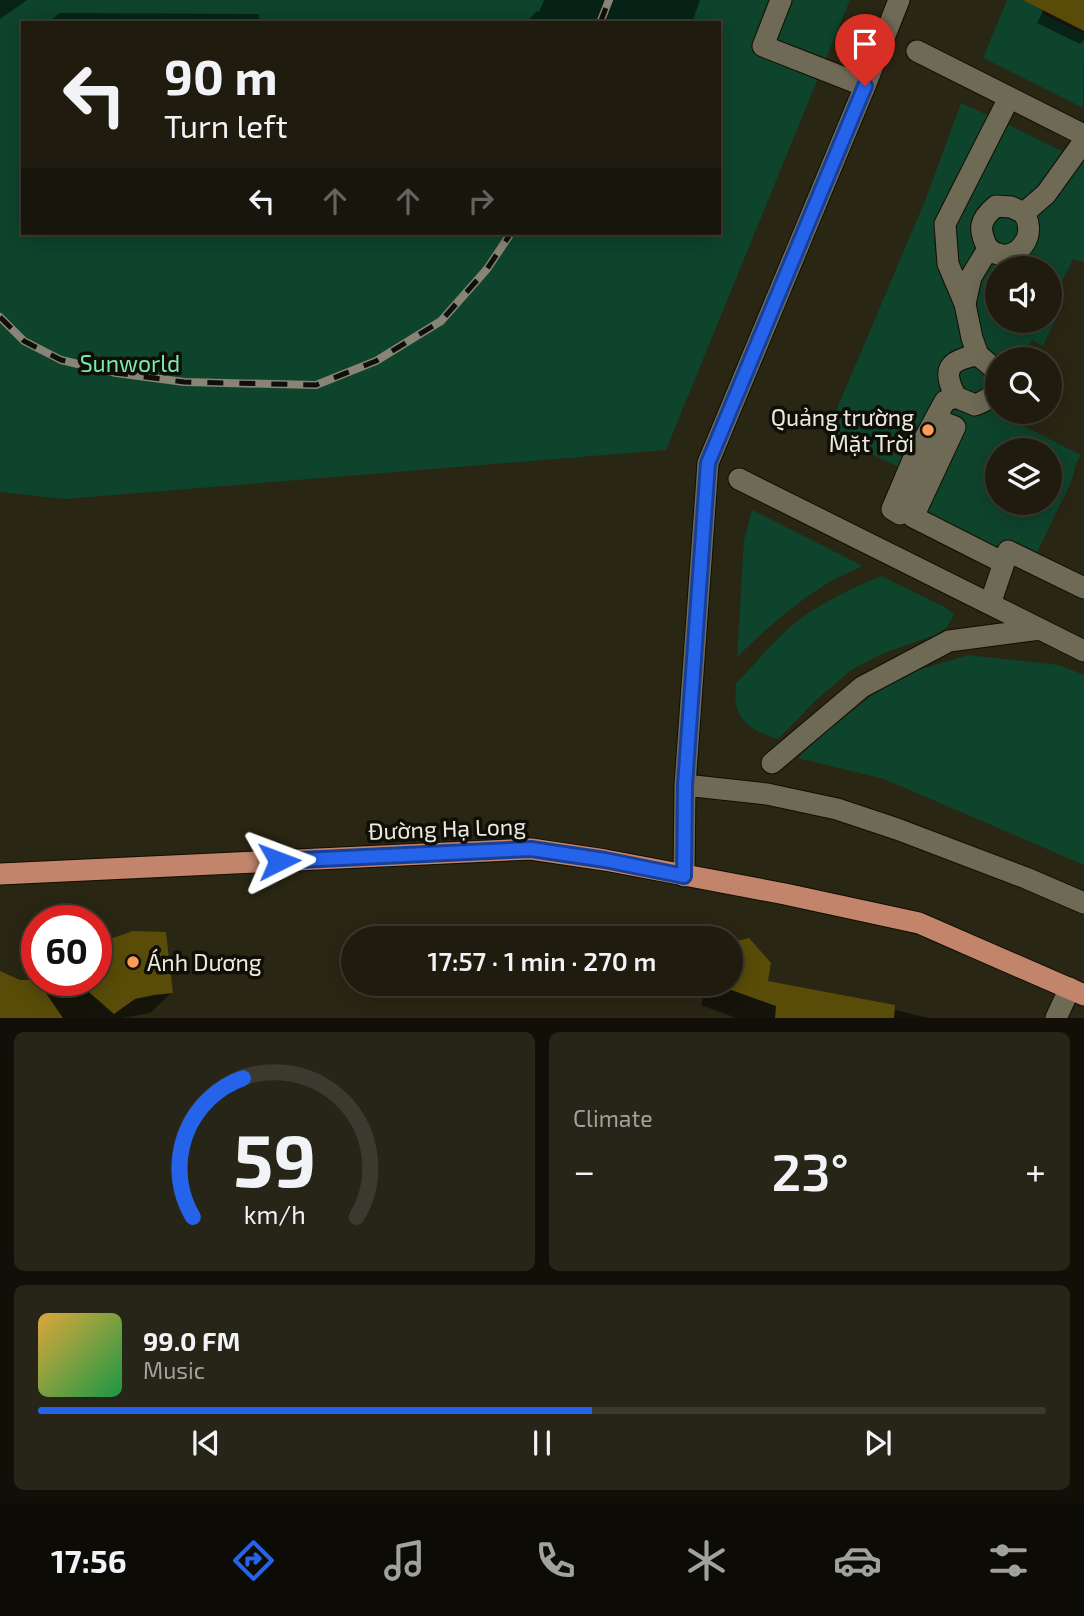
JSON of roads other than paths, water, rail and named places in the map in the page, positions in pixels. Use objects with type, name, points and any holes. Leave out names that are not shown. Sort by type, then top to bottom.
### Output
[{"type":"main road","name":"Đường Hạ Long","points":[[0,874],[531,849],[785,894],[919,923],[1077,991]]},
{"type":"street","points":[[781,0],[763,46],[865,86]]},
{"type":"street","points":[[684,876],[685,785],[708,463],[900,0]]},
{"type":"street","points":[[917,51],[1084,135]]},
{"type":"street","points":[[985,361],[978,355],[965,304],[948,264],[945,224],[1009,98]]},
{"type":"street","points":[[1024,214],[1046,194],[1084,141]]},
{"type":"street","points":[[996,206],[1011,207],[1024,214],[1028,234],[1024,246],[1012,254],[1000,255],[988,249],[981,234],[988,213],[996,206]]},
{"type":"street","points":[[965,304],[971,276],[988,249]]},
{"type":"street","points":[[956,397],[948,377],[948,369],[963,358],[978,355]]},
{"type":"street","points":[[985,401],[975,404],[956,397],[945,401],[912,462],[892,509],[900,514],[945,423],[955,427],[913,517],[1004,563]]},
{"type":"street","points":[[739,479],[1084,651]]},
{"type":"street","points":[[990,604],[1009,551],[1084,587]]},
{"type":"street","points":[[772,763],[862,687],[949,641],[1040,629]]},
{"type":"street","points":[[685,785],[767,794],[837,809],[897,828],[1084,903]]},
{"type":"street","points":[[1056,1017],[1077,991]]},
{"type":"railway","points":[[601,21],[609,0]]},
{"type":"railway","points":[[0,317],[24,341],[61,360],[116,373],[184,382],[316,385],[376,361],[441,321],[487,269],[510,235]]},
{"type":"place","name":"Quảng trường Mặt Trời","points":[[928,430]]},
{"type":"place","name":"Ánh Dương","points":[[133,962]]},
{"type":"park label","name":"Sunworld","points":[[130,363]]}]
